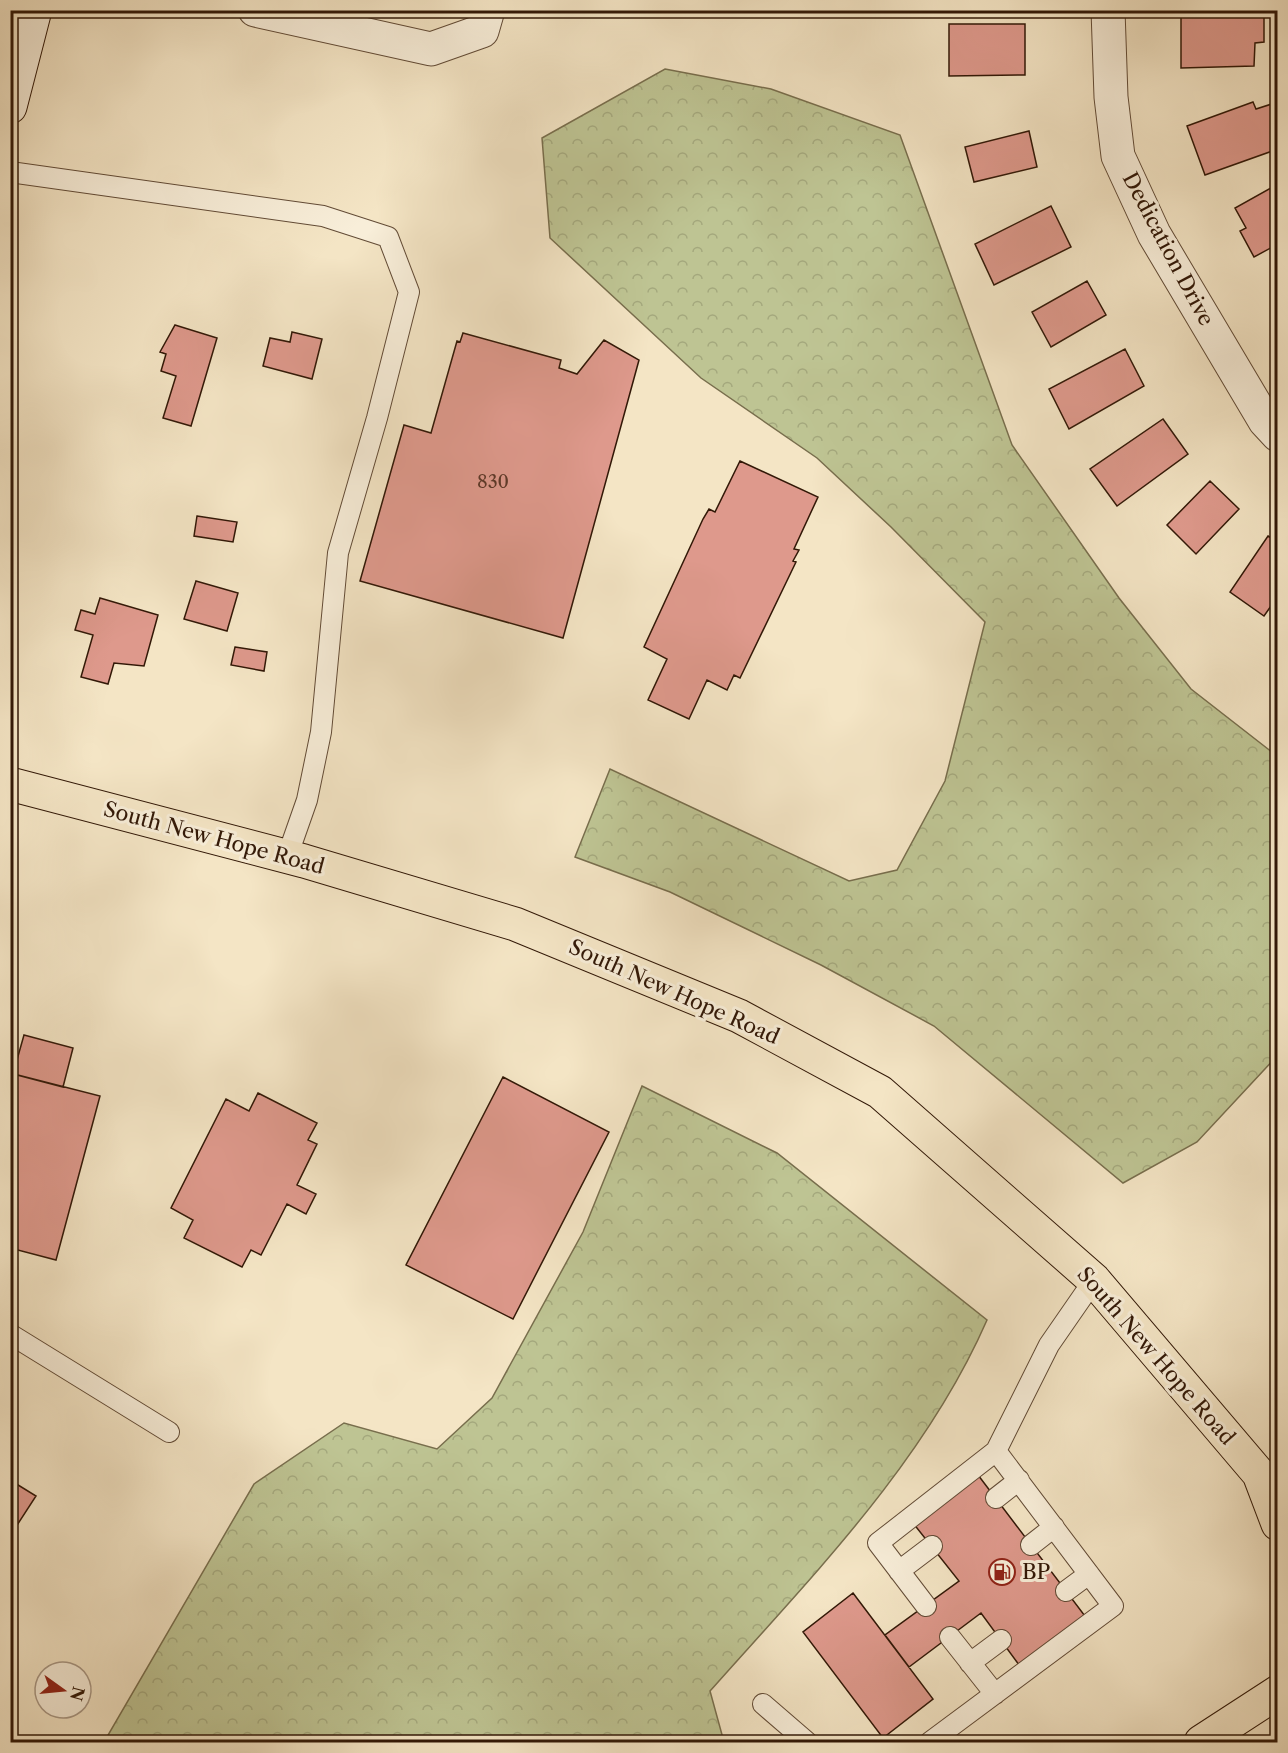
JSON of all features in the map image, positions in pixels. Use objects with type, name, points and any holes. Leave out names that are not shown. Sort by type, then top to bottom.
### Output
[{"type":"main road","name":"South New Hope Road","points":[[10,784],[287,857],[515,924],[740,1016],[880,1092],[1094,1280],[1268,1481],[1278,1524]]},
{"type":"main road","points":[[1201,1743],[1278,1692]]},
{"type":"street","points":[[10,107],[35,10]]},
{"type":"street","points":[[255,10],[431,49],[482,31],[488,10]]},
{"type":"street","name":"Dedication Drive","points":[[1108,10],[1111,97],[1118,156],[1154,234],[1265,422],[1278,435]]},
{"type":"lane","points":[[10,172],[323,216],[388,237],[410,292],[338,553],[321,732],[307,800],[287,857]]},
{"type":"lane","points":[[926,1606],[878,1543],[996,1451],[1049,1344],[1094,1280]]},
{"type":"lane","points":[[10,1334],[169,1432]]},
{"type":"lane","points":[[930,1743],[1113,1606],[996,1451]]},
{"type":"lane","points":[[996,1498],[1020,1480]]},
{"type":"lane","points":[[1031,1545],[1054,1527]]},
{"type":"lane","points":[[899,1571],[932,1546]]},
{"type":"lane","points":[[1066,1591],[1089,1574]]},
{"type":"lane","points":[[950,1637],[995,1694]]},
{"type":"lane","points":[[970,1663],[1001,1640]]},
{"type":"lane","points":[[763,1704],[807,1743]]},
{"type":"green space","points":[[665,69],[771,89],[900,135],[1012,445],[1119,598],[1191,689],[1277,756],[1277,1056],[1197,1142],[1123,1183],[934,1026],[821,965],[670,892],[575,857],[610,769],[849,881],[897,870],[945,781],[985,622],[891,527],[817,458],[701,378],[550,238],[542,138]]},
{"type":"green space","points":[[642,1086],[777,1153],[987,1320],[932,1422],[864,1516],[710,1691],[724,1742],[104,1742],[254,1484],[344,1423],[437,1449],[492,1398],[583,1232]]},
{"type":"building","points":[[1264,14],[1264,42],[1255,43],[1254,66],[1181,68],[1181,15]]},
{"type":"building","points":[[949,24],[1025,24],[1025,75],[949,76]]},
{"type":"building","points":[[1253,102],[1256,109],[1278,102],[1278,149],[1205,175],[1187,126]]},
{"type":"building","points":[[1029,131],[1037,167],[974,182],[965,147]]},
{"type":"building","points":[[1278,184],[1278,244],[1254,257],[1240,231],[1246,228],[1235,208]]},
{"type":"building","points":[[1051,206],[1071,247],[994,285],[975,244]]},
{"type":"building","points":[[1087,281],[1106,315],[1051,347],[1032,312]]},
{"type":"building","points":[[175,325],[217,338],[191,426],[163,418],[176,376],[161,371],[166,354],[160,352]]},
{"type":"building","points":[[292,332],[322,339],[312,379],[263,366],[270,338],[290,342]]},
{"type":"building","points":[[463,333],[561,360],[559,368],[577,374],[604,340],[639,360],[563,638],[360,581],[404,425],[431,433],[457,341],[460,342]]},
{"type":"building","points":[[1125,349],[1144,386],[1069,429],[1049,389]]},
{"type":"building","points":[[1163,419],[1188,454],[1117,506],[1090,469]]},
{"type":"building","points":[[740,461],[818,497],[794,549],[799,550],[793,561],[796,562],[740,678],[734,675],[727,690],[707,680],[689,719],[648,700],[667,659],[644,647],[703,519],[709,509],[715,512]]},
{"type":"building","points":[[1210,481],[1239,509],[1196,554],[1167,525]]},
{"type":"building","points":[[197,516],[237,522],[233,542],[194,536]]},
{"type":"building","points":[[1268,536],[1278,542],[1278,596],[1264,616],[1230,592]]},
{"type":"building","points":[[196,581],[238,593],[227,631],[184,619]]},
{"type":"building","points":[[100,598],[158,615],[144,666],[114,663],[108,684],[81,677],[93,635],[75,630],[81,610],[95,614]]},
{"type":"building","points":[[235,647],[267,652],[264,671],[231,665]]},
{"type":"building","points":[[24,1035],[73,1048],[63,1087],[13,1074]]},
{"type":"building","points":[[10,1073],[100,1096],[56,1260],[10,1248]]},
{"type":"building","points":[[503,1077],[609,1132],[513,1319],[406,1265]]},
{"type":"building","points":[[258,1093],[317,1123],[308,1140],[317,1144],[297,1185],[316,1194],[306,1214],[287,1204],[261,1255],[251,1250],[242,1267],[184,1238],[193,1220],[171,1208],[226,1099],[249,1111]]},
{"type":"building","points":[[975,1471],[1088,1620],[1022,1669],[981,1613],[909,1667],[885,1635],[959,1581],[913,1523]]},
{"type":"building","points":[[10,1480],[36,1496],[10,1536]]},
{"type":"building","points":[[853,1593],[933,1699],[883,1738],[803,1632]]},
{"type":"place","name":"BP","points":[[1002,1572]]}]
